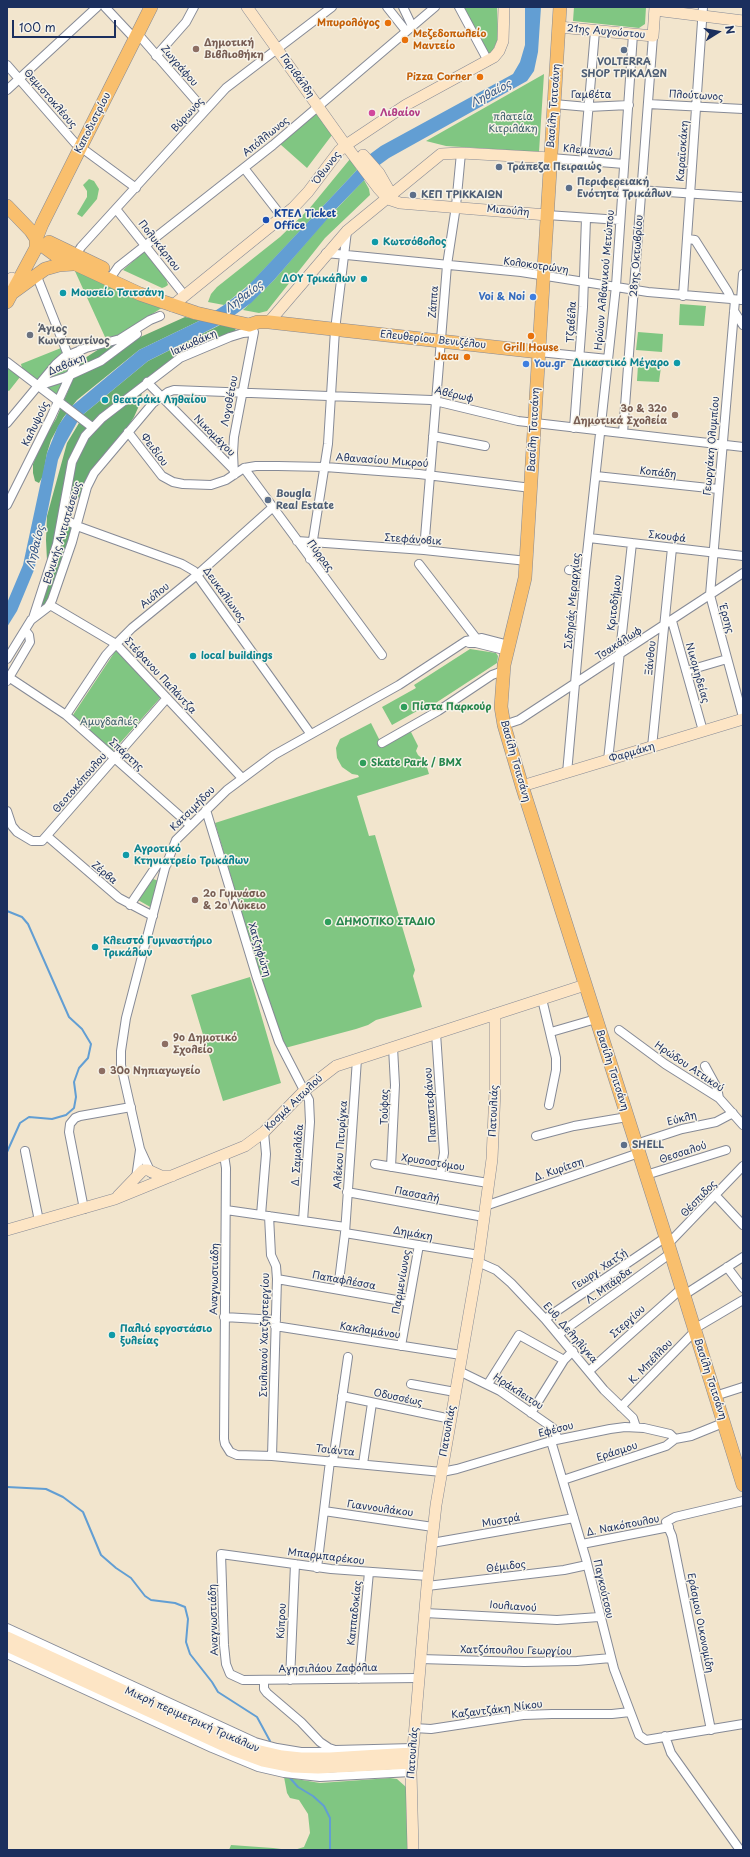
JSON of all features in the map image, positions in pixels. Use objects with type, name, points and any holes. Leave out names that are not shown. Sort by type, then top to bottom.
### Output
[{"type":"main road","name":"Καποδιστρίου","points":[[9,288],[36,248],[36,239],[42,224],[151,7]]},
{"type":"main road","name":"Βασίλη Τσιτσάνη","points":[[560,7],[527,561],[524,585],[503,671],[501,706],[504,725],[522,786],[742,1480]]},
{"type":"main road","points":[[7,206],[31,231],[36,239]]},
{"type":"main road","name":"Ελευθερίου Βενιζέλου","points":[[36,239],[46,240],[75,259],[111,277],[203,311],[256,324],[284,324],[539,352]]},
{"type":"main road","points":[[9,288],[52,266],[64,264],[75,259]]},
{"type":"street","points":[[7,90],[97,7]]},
{"type":"street","name":"Ζωγράφου","points":[[105,7],[137,36],[205,111]]},
{"type":"street","points":[[156,56],[186,22],[194,7]]},
{"type":"street","name":"Γαριβάλδη","points":[[247,7],[318,107],[354,150]]},
{"type":"street","name":"Βύρωνος","points":[[75,259],[81,247],[226,88],[332,7]]},
{"type":"street","points":[[387,7],[409,29]]},
{"type":"street","points":[[403,7],[409,29]]},
{"type":"street","name":"Απόλλωνος","points":[[111,277],[145,244],[244,168],[435,7]]},
{"type":"street","points":[[459,7],[488,61]]},
{"type":"street","name":"Όθωνος","points":[[354,150],[406,105],[488,61],[498,53],[504,36],[504,7]]},
{"type":"street","points":[[181,303],[308,201],[354,150],[396,117],[491,66],[499,59],[507,44],[508,7]]},
{"type":"street","points":[[655,8],[701,9],[743,13]]},
{"type":"street","name":"28ης Οκτωβρίου","points":[[623,434],[655,8]]},
{"type":"street","points":[[701,9],[743,21]]},
{"type":"street","name":"Καραϊσκάκη","points":[[683,296],[691,194],[701,9]]},
{"type":"street","name":"21ης Αυγούστου","points":[[559,27],[653,36]]},
{"type":"street","points":[[584,161],[595,31]]},
{"type":"street","name":"Ηρώων Αλβανικού Μετώπου","points":[[601,431],[616,286],[633,34]]},
{"type":"street","name":"Θεμιστοκλέους","points":[[7,65],[81,148],[136,188]]},
{"type":"street","name":"Γαμβέτα","points":[[554,104],[588,107],[628,105]]},
{"type":"street","name":"Πλούτωνος","points":[[648,104],[743,109]]},
{"type":"street","points":[[354,150],[379,173],[389,195]]},
{"type":"street","name":"Μιαούλη","points":[[354,150],[378,188],[400,202],[620,220]]},
{"type":"street","points":[[256,324],[289,300],[347,230],[441,154],[461,153],[551,158]]},
{"type":"street","name":"Ζάππα","points":[[424,550],[447,265],[456,206],[461,153]]},
{"type":"street","name":"Κλεμανσώ","points":[[551,158],[624,164]]},
{"type":"street","points":[[244,168],[284,220]]},
{"type":"street","points":[[622,189],[743,197]]},
{"type":"street","name":"Πολυκάρπου","points":[[116,209],[145,244],[181,303]]},
{"type":"street","name":"Τζαβέλα","points":[[574,428],[580,356],[586,218]]},
{"type":"street","points":[[310,559],[325,467],[335,330],[347,230]]},
{"type":"street","points":[[688,239],[695,240],[728,292],[737,300]]},
{"type":"street","name":"Κολοκοτρώνη","points":[[326,254],[521,272],[543,277],[616,286],[634,290],[683,296],[737,300]]},
{"type":"street","points":[[36,274],[68,355]]},
{"type":"street","name":"Γεωργάκη Ολυμπίου","points":[[710,595],[712,553],[734,310],[743,274]]},
{"type":"street","points":[[284,324],[289,300]]},
{"type":"street","name":"Δαβάκη","points":[[38,386],[70,376],[101,361],[160,316],[181,303]]},
{"type":"street","points":[[734,310],[743,325]]},
{"type":"street","name":"Δαβάκη","points":[[7,423],[56,364],[68,355],[80,350],[120,339],[150,320],[160,316]]},
{"type":"street","name":"Ιακωβάκη","points":[[33,618],[55,554],[63,518],[72,462],[80,442],[92,427],[172,363],[187,355],[237,335],[256,324]]},
{"type":"street","name":"Λογοθέτου","points":[[234,472],[233,445],[256,324]]},
{"type":"street","name":"Καλυψούς","points":[[9,499],[62,393],[79,356],[80,350]]},
{"type":"street","name":"Ελευθερίου Βενιζέλου","points":[[539,352],[608,359]]},
{"type":"street","points":[[7,362],[92,427]]},
{"type":"street","points":[[56,364],[58,380],[62,393]]},
{"type":"street","name":"Νικομάχου","points":[[147,382],[234,472]]},
{"type":"street","name":"Αβέρωφ","points":[[160,396],[174,390],[436,400],[518,421],[743,447]]},
{"type":"street","name":"Εθνικής Αντιστάσεως","points":[[50,605],[63,571],[90,479],[100,464],[160,396]]},
{"type":"street","name":"Σιδηράς Μεραρχίας","points":[[567,772],[585,572],[601,431]]},
{"type":"street","name":"Φειδίου","points":[[128,432],[159,473],[173,482],[189,485],[207,485],[223,481],[234,472]]},
{"type":"street","points":[[434,436],[485,446]]},
{"type":"street","name":"Αθανασίου Μικρού","points":[[234,472],[244,468],[256,466],[325,467],[430,475],[531,488]]},
{"type":"street","name":"Πύρρας","points":[[244,468],[382,655]]},
{"type":"street","name":"Κοπάδη","points":[[596,476],[718,489]]},
{"type":"street","name":"Αιόλου","points":[[66,715],[106,655],[116,644],[132,628],[198,575],[273,507]]},
{"type":"street","name":"Δευκαλίωνος","points":[[63,518],[77,526],[189,567],[198,575],[310,733]]},
{"type":"street","name":"Σκουφά","points":[[589,538],[743,556]]},
{"type":"street","name":"Στεφάνοβικ","points":[[297,541],[424,550],[527,561]]},
{"type":"street","name":"Κριτοδήμου","points":[[608,760],[618,656],[632,543]]},
{"type":"street","name":"Ξάνθου","points":[[652,747],[672,548]]},
{"type":"street","points":[[419,564],[464,623],[471,640],[508,648]]},
{"type":"street","points":[[569,570],[585,572]]},
{"type":"street","name":"Τσακάλωφ","points":[[504,725],[519,720],[575,685],[743,573]]},
{"type":"street","name":"Έρσης","points":[[710,595],[743,718]]},
{"type":"street","points":[[7,659],[33,618],[50,605]]},
{"type":"street","name":"Στέφανου Παλάντζα","points":[[50,605],[116,644],[242,778]]},
{"type":"street","name":"Νικομηδείας","points":[[672,621],[704,731]]},
{"type":"street","points":[[8,678],[30,642],[29,635],[25,630]]},
{"type":"street","name":"Κατσιμήδου","points":[[140,1149],[121,1065],[122,1043],[166,864],[176,840],[190,825],[242,778],[274,755],[310,733],[399,684],[471,640]]},
{"type":"street","points":[[686,671],[727,659]]},
{"type":"street","points":[[382,743],[438,711],[492,675],[503,671]]},
{"type":"street","name":"Σπάρτης","points":[[8,678],[66,715],[190,825]]},
{"type":"street","name":"Θεοτοκόπουλου","points":[[47,836],[166,698]]},
{"type":"street","name":"Φαρμάκη","points":[[522,786],[743,718]]},
{"type":"street","name":"Χατζηφώτη","points":[[206,810],[257,978],[279,1042],[305,1090]]},
{"type":"street","points":[[7,811],[12,826],[21,836],[38,842],[42,841],[47,836]]},
{"type":"street","name":"Ζέρβα","points":[[47,836],[106,888],[130,905],[153,916]]},
{"type":"street","points":[[130,905],[159,864],[166,864]]},
{"type":"street","points":[[152,873],[163,879]]},
{"type":"street","name":"Κοσμά Αιτωλού","points":[[7,1230],[115,1200],[248,1144],[264,1132],[305,1090],[332,1068],[585,985]]},
{"type":"street","points":[[542,999],[556,1058],[556,1070],[549,1105]]},
{"type":"street","name":"Πατουλιάς","points":[[413,1850],[412,1759],[418,1678],[434,1527],[450,1419],[478,1259],[488,1182],[494,1117],[495,1014]]},
{"type":"street","points":[[551,1032],[596,1019]]},
{"type":"street","name":"Ηρώδου Αττικού","points":[[619,1030],[665,1064],[719,1098],[738,1115],[743,1125]]},
{"type":"street","name":"Παπαστεφάνου","points":[[436,1033],[444,1153],[440,1175]]},
{"type":"street","name":"Τούφας","points":[[391,1166],[395,1085],[393,1047]]},
{"type":"street","name":"Αλέκου Πιτυρίγκα","points":[[338,1290],[345,1230],[357,1059]]},
{"type":"street","points":[[705,1066],[717,1088],[719,1098]]},
{"type":"street","name":"Δ. Σαμολάδα","points":[[303,1221],[310,1122],[310,1108],[305,1090]]},
{"type":"street","points":[[84,1209],[69,1132],[70,1124],[75,1118],[82,1115],[131,1107]]},
{"type":"street","name":"Εύκλη","points":[[637,1149],[682,1129],[716,1122],[738,1115]]},
{"type":"street","points":[[536,1136],[574,1126],[627,1117]]},
{"type":"street","name":"Στυλιανού Χατζηστεργίου","points":[[264,1132],[266,1154],[265,1216],[271,1255],[276,1266],[277,1279],[272,1456]]},
{"type":"street","points":[[140,1149],[154,1179],[147,1187],[138,1184],[137,1176],[140,1149]]},
{"type":"street","name":"Δ. Κυρίτση","points":[[484,1212],[637,1149]]},
{"type":"street","name":"Θεσσαλού","points":[[646,1175],[726,1150]]},
{"type":"street","points":[[25,1151],[39,1221]]},
{"type":"street","name":"Αναγνωστιάδη","points":[[224,1155],[226,1168],[224,1439],[228,1450]]},
{"type":"street","name":"Χρυσοστόμου","points":[[375,1164],[488,1182]]},
{"type":"street","name":"Θέσπιδος","points":[[668,1245],[743,1166]]},
{"type":"street","points":[[115,1200],[143,1170],[161,1176],[175,1176]]},
{"type":"street","name":"Πασσαλή","points":[[347,1192],[484,1212]]},
{"type":"street","points":[[716,1196],[743,1225]]},
{"type":"street","name":"Δημάκη","points":[[226,1210],[303,1221],[478,1259]]},
{"type":"street","name":"Παρμενίωνος","points":[[401,1346],[419,1245]]},
{"type":"street","name":"Γεωργ. Χατζή","points":[[545,1319],[668,1245]]},
{"type":"street","name":"Λ. Μπάρδα","points":[[558,1334],[668,1245]]},
{"type":"street","name":"Στεργίου","points":[[589,1371],[682,1292],[743,1257]]},
{"type":"street","name":"Ευθ. Δεληλίγκα","points":[[478,1259],[503,1275],[545,1319],[621,1407],[635,1419],[636,1427]]},
{"type":"street","points":[[727,1267],[743,1288]]},
{"type":"street","name":"Παπαφλέσσα","points":[[277,1279],[408,1302]]},
{"type":"street","name":"Κ. Μπέλλου","points":[[621,1407],[694,1330],[743,1300]]},
{"type":"street","name":"Κακλαμάνου","points":[[224,1318],[276,1323],[461,1356]]},
{"type":"street","points":[[488,1384],[519,1335],[564,1360]]},
{"type":"street","points":[[531,1413],[564,1360],[573,1351]]},
{"type":"street","points":[[317,1568],[331,1461],[348,1357]]},
{"type":"street","name":"Ηράκλειτου","points":[[459,1371],[488,1384],[553,1428],[555,1440]]},
{"type":"street","points":[[411,1384],[455,1392]]},
{"type":"street","points":[[715,1396],[743,1387]]},
{"type":"street","name":"Οδυσσέως","points":[[342,1396],[450,1419]]},
{"type":"street","points":[[364,1464],[372,1403]]},
{"type":"street","name":"Εράσμου","points":[[563,1480],[666,1446],[675,1439],[691,1436],[723,1423]]},
{"type":"street","name":"Εφέσου","points":[[442,1472],[458,1469],[555,1440],[610,1429],[636,1427],[666,1432],[672,1435],[675,1439]]},
{"type":"street","name":"Παγκούτσου","points":[[555,1440],[563,1480],[582,1544],[611,1658],[630,1712],[639,1736],[643,1739],[665,1736]]},
{"type":"street","name":"Τσιάντα","points":[[228,1450],[237,1455],[272,1456],[442,1472]]},
{"type":"street","name":"Δ. Νακόπουλου","points":[[582,1544],[668,1525],[675,1517],[743,1501]]},
{"type":"street","name":"Γιαννουλάκου","points":[[324,1511],[434,1527]]},
{"type":"street","name":"Μυστρά","points":[[432,1543],[574,1518]]},
{"type":"street","name":"Εράσμου Οικονομίδη","points":[[668,1525],[684,1594],[711,1730]]},
{"type":"street","name":"Αναγνωστιάδη","points":[[221,1554],[226,1664],[230,1674],[239,1679]]},
{"type":"street","name":"Μπαρμπαρέκου","points":[[221,1554],[317,1568],[369,1572],[428,1581]]},
{"type":"street","name":"Κύπρου","points":[[290,1680],[295,1564]]},
{"type":"street","name":"Θέμιδος","points":[[428,1581],[564,1570],[587,1565]]},
{"type":"street","name":"Καππαδοκίας","points":[[359,1679],[369,1572]]},
{"type":"street","name":"Ιουλιανού","points":[[425,1613],[557,1620],[600,1617]]},
{"type":"street","points":[[7,1628],[248,1739],[292,1750],[318,1752],[334,1750],[412,1759]]},
{"type":"street","name":"Μικρή περιμετρική Τρικάλων","points":[[7,1637],[225,1737],[260,1751],[282,1756],[301,1758],[412,1759]]},
{"type":"street","name":"Μικρή περιμετρική Τρικάλων","points":[[7,1646],[233,1750],[263,1760],[293,1767],[318,1768],[412,1759]]},
{"type":"street","points":[[7,1654],[212,1748],[258,1767],[284,1773],[320,1777],[412,1759]]},
{"type":"street","name":"Χατζόπουλου Γεωργίου","points":[[420,1659],[524,1662],[577,1661],[611,1658]]},
{"type":"street","name":"Αγησιλάου Ζαφόλια","points":[[239,1679],[290,1680],[418,1678]]},
{"type":"street","points":[[264,1680],[264,1690],[267,1693],[301,1722],[323,1745],[334,1750]]},
{"type":"street","name":"Καζαντζάκη Νίκου","points":[[414,1728],[446,1727],[523,1715],[612,1714],[630,1712]]},
{"type":"street","points":[[740,1850],[671,1753],[665,1736],[743,1724]]},
{"type":"green space","points":[[461,7],[497,7],[498,39],[493,50],[487,56]]},
{"type":"green space","points":[[574,7],[646,7],[645,24],[639,28],[573,21]]},
{"type":"green space","name":"πλατεία Κιτριλάκη","points":[[544,74],[539,152],[446,146],[426,141]]},
{"type":"green space","points":[[317,113],[332,135],[307,168],[280,144]]},
{"type":"green space","points":[[350,159],[357,170],[252,282],[224,305],[208,302],[211,294],[217,287],[280,237],[309,209]]},
{"type":"green space","points":[[89,179],[94,181],[99,189],[97,199],[82,217],[77,214],[87,197],[87,191],[83,185]]},
{"type":"green space","points":[[364,180],[369,189],[370,195],[325,238],[267,311],[259,313],[243,310],[274,280],[323,223]]},
{"type":"green space","points":[[145,251],[166,279],[168,285],[165,287],[162,288],[123,270]]},
{"type":"green space","points":[[74,269],[163,307],[119,336],[105,337]]},
{"type":"green space","points":[[680,304],[706,306],[704,326],[679,325]]},
{"type":"green space","points":[[185,317],[201,320],[139,350],[77,400],[63,418],[51,440],[43,476],[39,483],[35,481],[33,464],[43,440],[56,419],[79,365],[85,358],[107,344],[105,337],[136,339]]},
{"type":"green space","points":[[222,324],[235,327],[236,332],[145,381],[134,417],[82,497],[76,498],[70,525],[73,530],[46,605],[39,608],[48,581],[46,540],[47,516],[67,443],[79,423],[80,417],[148,361]]},
{"type":"green space","points":[[638,332],[663,334],[662,352],[636,350]]},
{"type":"green space","points":[[61,348],[66,363],[76,360],[57,399],[23,372],[21,364]]},
{"type":"green space","points":[[7,365],[20,377],[9,391],[7,390]]},
{"type":"green space","points":[[638,365],[661,367],[659,382],[637,381]]},
{"type":"green space","points":[[470,649],[496,653],[498,656],[497,663],[428,708],[426,706],[392,725],[382,707],[416,688],[414,685]]},
{"type":"green space","name":"Αμυγδαλιές","points":[[116,650],[161,697],[112,752],[73,715]]},
{"type":"green space","points":[[371,723],[381,743],[409,728],[418,746],[416,751],[425,761],[429,774],[357,796],[369,836],[375,835],[415,970],[413,976],[422,1007],[376,1020],[368,1025],[356,1029],[285,1048],[258,968],[215,823],[359,777],[358,775],[352,774],[342,767],[337,758],[336,748],[340,739]]},
{"type":"green space","points":[[153,879],[159,881],[152,908],[138,900]]},
{"type":"green space","points":[[250,977],[281,1083],[223,1101],[191,995]]},
{"type":"green space","points":[[284,1777],[320,1783],[390,1778],[397,1779],[406,1787],[409,1850],[294,1850],[304,1847],[310,1833],[308,1814],[299,1800],[290,1798],[287,1793]]},
{"type":"green space","points":[[231,1845],[273,1848],[289,1850],[229,1850]]},
{"type":"water","name":"Ληθαίος","points":[[525,7],[541,7],[538,52],[534,71],[527,81],[389,158],[378,166],[336,209],[274,280],[251,303],[225,322],[148,361],[80,417],[58,460],[42,539],[34,570],[17,611],[7,627],[7,603],[23,565],[47,453],[58,426],[72,406],[139,350],[201,320],[245,289],[357,170],[362,160],[381,146],[513,74],[520,62],[525,45]]},
{"type":"waterway","points":[[7,911],[22,917],[28,924],[69,1017],[82,1029],[91,1044],[88,1058],[79,1068],[74,1082],[76,1097],[74,1108],[66,1115],[52,1119],[29,1117],[20,1123],[7,1152]]},
{"type":"waterway","points":[[7,1487],[46,1489],[63,1497],[83,1512],[101,1555],[131,1578],[145,1596],[151,1600],[175,1603],[185,1607],[188,1619],[186,1642],[190,1654],[218,1692],[257,1717],[270,1741]]},
{"type":"waterway","points":[[290,1778],[298,1787],[313,1796],[324,1806],[330,1818],[330,1850]]},
{"type":"place","name":"Μπυρολόγος","points":[[388,23]]},
{"type":"place","name":"Μεζεδοπωλείο Μαντείο","points":[[405,40]]},
{"type":"place","name":"Δημοτική Βιβλιοθήκη","points":[[196,49]]},
{"type":"place","name":"VOLTERRA SHOP ΤΡΙΚΑΛΩΝ","points":[[624,50]]},
{"type":"place","name":"Pizza Corner","points":[[480,77]]},
{"type":"place","name":"Λιθαίον","points":[[372,113]]},
{"type":"place","name":"Τράπεζα Πειραιώς","points":[[499,167]]},
{"type":"place","name":"Περιφερειακή Ενότητα Τρικάλων","points":[[569,188]]},
{"type":"place","name":"ΚΕΠ ΤΡΙΚΚΑΙΩΝ","points":[[413,195]]},
{"type":"place","name":"KTEΛ Ticket Office","points":[[266,220]]},
{"type":"place","name":"Κωτσόβολος","points":[[375,242]]},
{"type":"place","name":"ΔΟΥ Τρικάλων","points":[[364,279]]},
{"type":"place","name":"Μουσείο Τσιτσάνη","points":[[63,293]]},
{"type":"place","name":"Voi & Noi","points":[[533,297]]},
{"type":"place","name":"Άγιος Κωνσταντίνος","points":[[30,335]]},
{"type":"place","name":"Grill House","points":[[531,336]]},
{"type":"place","name":"Jacu","points":[[467,357]]},
{"type":"place","name":"Δικαστικό Μέγαρο","points":[[677,363]]},
{"type":"place","name":"You.gr","points":[[526,364]]},
{"type":"place","name":"θεατράκι Ληθαίου","points":[[105,400]]},
{"type":"place","name":"3ο & 32ο Δημοτικά Σχολεία","points":[[675,415]]},
{"type":"place","name":"Bougla Real Estate","points":[[268,500]]},
{"type":"place","name":"local buildings","points":[[193,656]]},
{"type":"place","name":"Πίστα Παρκούρ","points":[[404,707]]},
{"type":"place","name":"Skate Park / BMX","points":[[363,763]]},
{"type":"place","name":"Αγροτικό Κτηνιατρείο Τρικάλων","points":[[126,855]]},
{"type":"place","name":"2ο Γυμνάσιο & 2ο Λύκειο","points":[[195,900]]},
{"type":"place","name":"ΔΗΜΟΤΙΚΟ ΣΤΑΔΙΟ","points":[[328,922]]},
{"type":"place","name":"Κλειστό Γυμναστήριο Τρικάλων","points":[[95,947]]},
{"type":"place","name":"9ο Δημοτικό Σχολείο","points":[[165,1044]]},
{"type":"place","name":"30ο Νηπιαγωγείο","points":[[102,1071]]},
{"type":"place","name":"SHELL","points":[[624,1145]]},
{"type":"place","name":"Παλιό εργοστάσιο ξυλείας","points":[[112,1335]]}]
